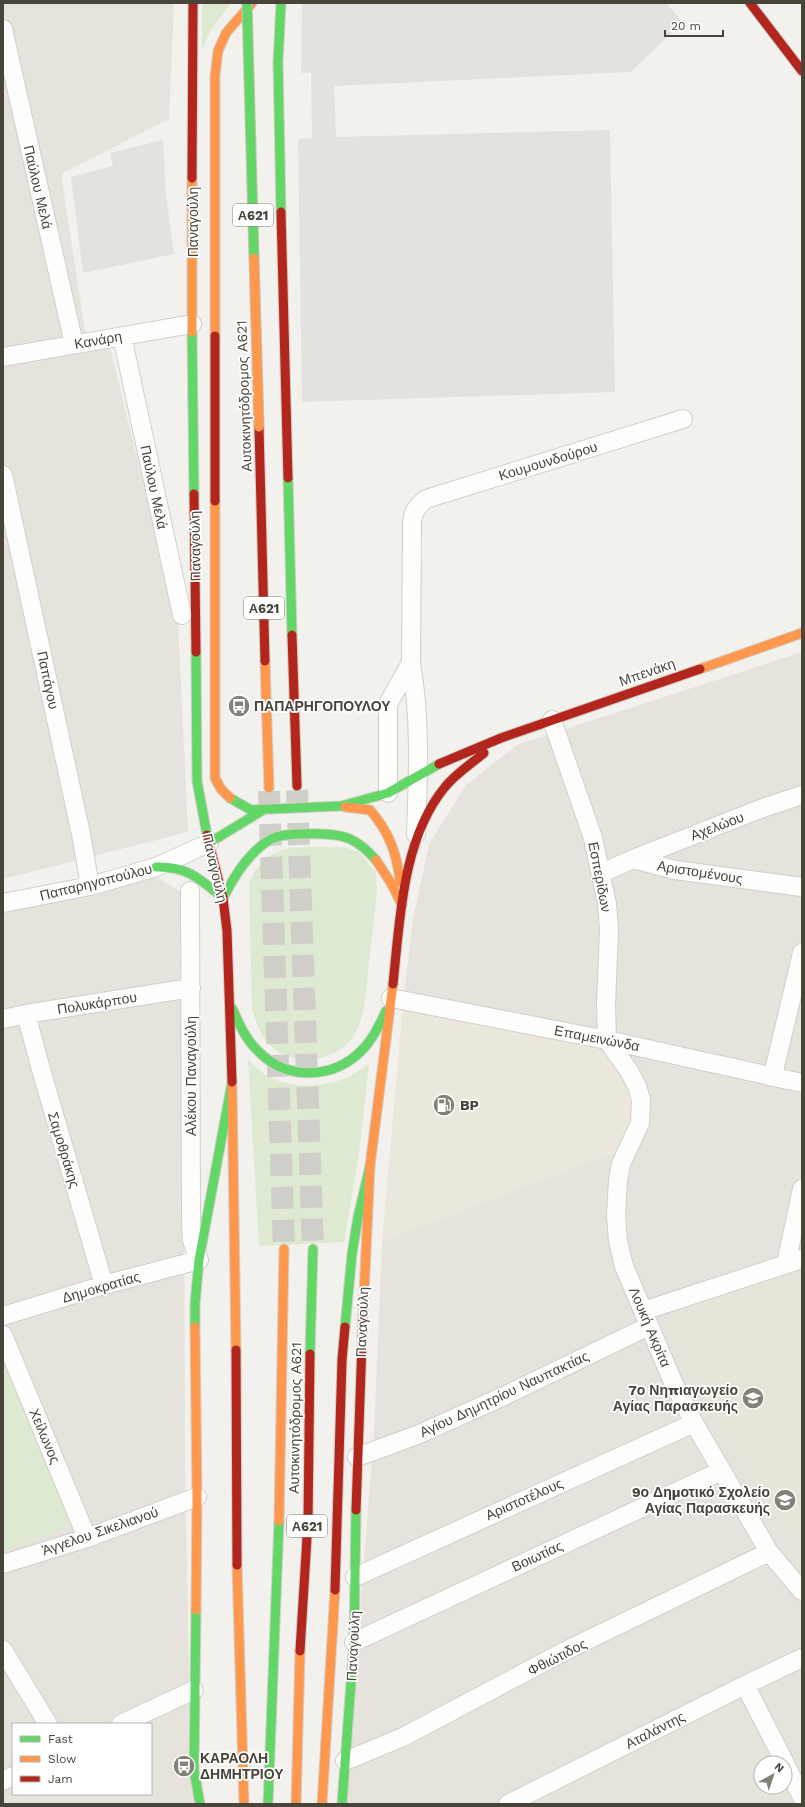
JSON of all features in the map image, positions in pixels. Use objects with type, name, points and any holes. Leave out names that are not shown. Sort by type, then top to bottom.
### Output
[{"type":"main road","name":"Παναγούλη","points":[[194,3],[192,324],[197,781],[208,843],[223,898],[227,931],[232,1086]]},
{"type":"main road","name":"Αυτοκινητόδρομος Α621","points":[[247,3],[268,788]]},
{"type":"main road","name":"Παναγούλη","points":[[252,3],[238,17],[226,33],[218,51],[215,76],[215,778],[225,795],[239,806],[251,810],[341,806],[388,793],[434,766],[501,738]]},
{"type":"main road","name":"Α621","points":[[281,3],[278,62],[286,428],[297,786]]},
{"type":"main road","points":[[750,3],[802,71]]},
{"type":"main road","name":"Μπενάκη","points":[[501,738],[802,634]]},
{"type":"main road","name":"Παναγούλη","points":[[342,1804],[354,1642],[357,1457],[370,1166],[402,905],[408,871],[416,843],[423,821],[434,801],[446,785],[501,738]]},
{"type":"main road","points":[[359,818],[388,793]]},
{"type":"main road","points":[[341,806],[370,810],[384,827],[394,844],[399,864],[402,905]]},
{"type":"main road","points":[[208,843],[263,810]]},
{"type":"main road","points":[[338,835],[348,826]]},
{"type":"main road","points":[[156,867],[171,866],[186,870],[203,880],[223,898],[243,866],[259,848],[273,838],[280,836],[338,835],[364,848],[376,858],[388,876],[402,905]]},
{"type":"main road","points":[[228,998],[244,1033],[264,1057],[277,1066],[291,1072],[307,1074],[335,1069],[362,1050],[381,1020],[391,998]]},
{"type":"main road","points":[[200,1804],[194,1770],[197,1497],[195,1304],[199,1260],[232,1086]]},
{"type":"main road","points":[[232,1086],[237,1549],[244,1804]]},
{"type":"main road","points":[[322,1804],[334,1623],[342,1360],[358,1217],[370,1166]]},
{"type":"main road","name":"Αυτοκινητόδρομος Α621","points":[[268,1804],[279,1520],[284,1249]]},
{"type":"main road","name":"Αυτοκινητόδρομος Α621","points":[[296,1804],[300,1637],[308,1521],[309,1371],[314,1249]]},
{"type":"street","name":"Παύλου Μελά","points":[[3,29],[74,344]]},
{"type":"street","name":"Κανάρη","points":[[3,357],[192,324]]},
{"type":"street","name":"Παύλου Μελά","points":[[122,336],[182,615]]},
{"type":"street","name":"Κουμουνδούρου","points":[[416,507],[426,499],[683,419]]},
{"type":"street","name":"Παπάγου","points":[[3,475],[81,834],[90,886]]},
{"type":"street","name":"Παναγούλη","points":[[416,507],[412,515],[411,663],[415,684],[418,775],[416,843]]},
{"type":"street","name":"Παναγούλη","points":[[388,793],[388,704],[411,663]]},
{"type":"street","name":"Εσπερίδων","points":[[552,720],[593,838],[602,873],[609,929],[606,1005],[607,1040]]},
{"type":"street","name":"Αχελώου","points":[[633,859],[760,809],[802,795]]},
{"type":"street","name":"Παπαρηγοπούλου","points":[[3,903],[90,886],[156,867],[208,843]]},
{"type":"street","points":[[602,873],[633,859]]},
{"type":"street","name":"Αριστομένους","points":[[633,859],[675,870],[802,887]]},
{"type":"street","name":"Αλέκου Παναγούλη","points":[[190,891],[191,1217],[192,1240],[199,1260]]},
{"type":"street","points":[[773,1075],[800,971],[802,952]]},
{"type":"street","name":"Πολυκάρπου","points":[[3,1020],[26,1014],[191,988]]},
{"type":"street","name":"Επαμεινώνδα","points":[[391,998],[607,1040],[773,1075],[802,1083]]},
{"type":"street","name":"Σαμοθράκης","points":[[26,1014],[104,1286]]},
{"type":"street","name":"Λουκή Ακρίτα","points":[[607,1040],[634,1081],[641,1100],[640,1123],[621,1164],[618,1180],[616,1214],[618,1241],[624,1266],[673,1382],[694,1422],[769,1552],[802,1591]]},
{"type":"street","points":[[794,1261],[802,1189]]},
{"type":"street","name":"Δημοκρατίας","points":[[3,1316],[199,1260]]},
{"type":"street","name":"Αγίου Δημητρίου Ναυπακτίας","points":[[357,1457],[417,1435],[502,1397],[646,1318],[794,1261]]},
{"type":"street","name":"Χείλωνος","points":[[3,1335],[87,1538]]},
{"type":"street","name":"Αριστοτέλους","points":[[355,1577],[694,1422]]},
{"type":"street","name":"Βοιωτίας","points":[[354,1642],[721,1471]]},
{"type":"street","name":"Άγγελου Σικελιανού","points":[[3,1564],[87,1538],[197,1497]]},
{"type":"street","name":"Φθιώτιδος","points":[[345,1761],[403,1737],[565,1651],[769,1552]]},
{"type":"street","points":[[3,1650],[47,1723]]},
{"type":"street","name":"Αταλάντης","points":[[508,1804],[529,1799],[745,1684],[802,1658]]},
{"type":"street","points":[[745,1684],[781,1755]]},
{"type":"street","points":[[122,1723],[194,1690]]},
{"type":"street","points":[[3,1781],[12,1776]]},
{"type":"street","points":[[793,1779],[802,1797]]},
{"type":"shaded area","points":[[3,3],[174,3],[169,119],[61,174],[85,331],[110,348],[178,623],[188,832],[3,879]]},
{"type":"shaded area","points":[[302,3],[666,3],[683,22],[631,72],[334,86],[336,137],[610,130],[615,392],[302,402],[298,139],[312,138],[311,73],[301,73]]},
{"type":"shaded area","points":[[163,140],[166,194],[174,254],[83,273],[71,177],[113,166],[110,153]]},
{"type":"shaded area","points":[[802,652],[802,1804],[345,1804],[374,1434],[382,1241],[618,1151],[403,1004],[413,919],[429,844],[466,785],[517,745]]},
{"type":"shaded area","points":[[153,874],[183,894],[185,1465],[189,1677],[195,1804],[3,1804],[3,905]]},
{"type":"shaded area","points":[[403,1004],[604,1037],[636,1095],[632,1124],[618,1151],[382,1241]]},
{"type":"shaded area","name":"7ο Νηπιαγωγείο Αγίας Παρασκευής","points":[[802,1271],[802,1547],[747,1469],[677,1353],[668,1319],[675,1309]]},
{"type":"green space","points":[[202,3],[232,3],[214,26],[202,52]]},
{"type":"green space","points":[[301,847],[344,847],[359,852],[376,872],[377,888],[366,991],[361,1021],[357,1030],[347,1044],[334,1053],[310,1059],[294,1058],[277,1051],[271,1046],[261,1033],[252,1008],[249,883],[257,869],[277,852],[289,848]]},
{"type":"green space","points":[[248,1059],[261,1072],[275,1080],[306,1086],[326,1084],[349,1077],[369,1064],[359,1153],[344,1242],[259,1246]]},
{"type":"green space","points":[[3,1356],[76,1522],[3,1552]]},
{"type":"tunnel","points":[[297,790],[313,1249]]},
{"type":"tunnel","points":[[269,791],[284,1249]]},
{"type":"traffic: fast","points":[[247,3],[254,258]]},
{"type":"traffic: fast","points":[[281,3],[278,62],[281,212]]},
{"type":"traffic: fast","points":[[192,332],[194,494]]},
{"type":"traffic: fast","points":[[288,478],[292,635]]},
{"type":"traffic: fast","points":[[196,652],[197,781],[207,835]]},
{"type":"traffic: fast","points":[[230,798],[251,810],[341,806],[388,793],[439,764]]},
{"type":"traffic: fast","points":[[209,843],[263,810]]},
{"type":"traffic: fast","points":[[223,898],[249,857],[263,844],[277,837],[296,834],[335,835],[354,841],[368,851],[376,860]]},
{"type":"traffic: fast","points":[[156,867],[167,867],[185,871],[200,880],[223,898]]},
{"type":"traffic: fast","points":[[232,1008],[240,1026],[259,1052],[283,1068],[297,1072],[311,1073],[338,1067],[351,1060],[370,1041],[386,1011]]},
{"type":"traffic: fast","points":[[195,1327],[195,1304],[199,1260],[232,1082]]},
{"type":"traffic: fast","points":[[345,1327],[352,1254],[358,1217],[370,1166]]},
{"type":"traffic: fast","points":[[310,1354],[313,1249]]},
{"type":"traffic: fast","points":[[342,1804],[354,1642],[356,1510]]},
{"type":"traffic: fast","points":[[268,1804],[279,1521]]},
{"type":"traffic: fast","points":[[196,1610],[194,1770],[200,1804]]},
{"type":"traffic: slow","points":[[215,336],[215,76],[218,51],[226,33],[252,3]]},
{"type":"traffic: slow","points":[[192,178],[192,332]]},
{"type":"traffic: slow","points":[[254,258],[259,427]]},
{"type":"traffic: slow","points":[[215,501],[215,778],[221,789],[230,798]]},
{"type":"traffic: slow","points":[[700,669],[802,633]]},
{"type":"traffic: slow","points":[[265,661],[269,788]]},
{"type":"traffic: slow","points":[[345,807],[370,810],[377,818],[391,843],[397,862],[400,882]]},
{"type":"traffic: slow","points":[[376,860],[391,883],[402,905]]},
{"type":"traffic: slow","points":[[363,1315],[370,1166],[393,984]]},
{"type":"traffic: slow","points":[[232,1086],[236,1350]]},
{"type":"traffic: slow","points":[[279,1521],[284,1249]]},
{"type":"traffic: slow","points":[[195,1327],[197,1497],[196,1610]]},
{"type":"traffic: slow","points":[[237,1565],[244,1804]]},
{"type":"traffic: slow","points":[[322,1804],[335,1590]]},
{"type":"traffic: slow","points":[[296,1804],[300,1651]]},
{"type":"traffic: jam","points":[[192,178],[193,3]]},
{"type":"traffic: jam","points":[[750,3],[802,71]]},
{"type":"traffic: jam","points":[[281,212],[288,478]]},
{"type":"traffic: jam","points":[[215,336],[215,501]]},
{"type":"traffic: jam","points":[[259,427],[265,661]]},
{"type":"traffic: jam","points":[[194,494],[196,652]]},
{"type":"traffic: jam","points":[[292,635],[297,786]]},
{"type":"traffic: jam","points":[[439,764],[501,738],[700,669]]},
{"type":"traffic: jam","points":[[393,984],[401,907],[411,855],[420,831],[431,808],[449,782],[484,753]]},
{"type":"traffic: jam","points":[[207,835],[223,898],[227,931],[232,1082]]},
{"type":"traffic: jam","points":[[356,1510],[363,1315]]},
{"type":"traffic: jam","points":[[335,1590],[342,1360],[345,1327]]},
{"type":"traffic: jam","points":[[236,1350],[237,1565]]},
{"type":"traffic: jam","points":[[300,1651],[308,1521],[310,1354]]},
{"type":"place","name":"ΠΑΠΑΡΗΓΟΠΟΥΛΟΥ","points":[[239,706]]},
{"type":"place","name":"BP","points":[[444,1105]]},
{"type":"place","name":"7ο Νηπιαγωγείο Αγίας Παρασκευής","points":[[753,1398]]},
{"type":"place","name":"9ο Δημοτικό Σχολείο Αγίας Παρασκευής","points":[[785,1500]]},
{"type":"place","name":"ΚΑΡΑΟΛΗ ΔΗΜΗΤΡΙΟΥ","points":[[184,1766]]}]
